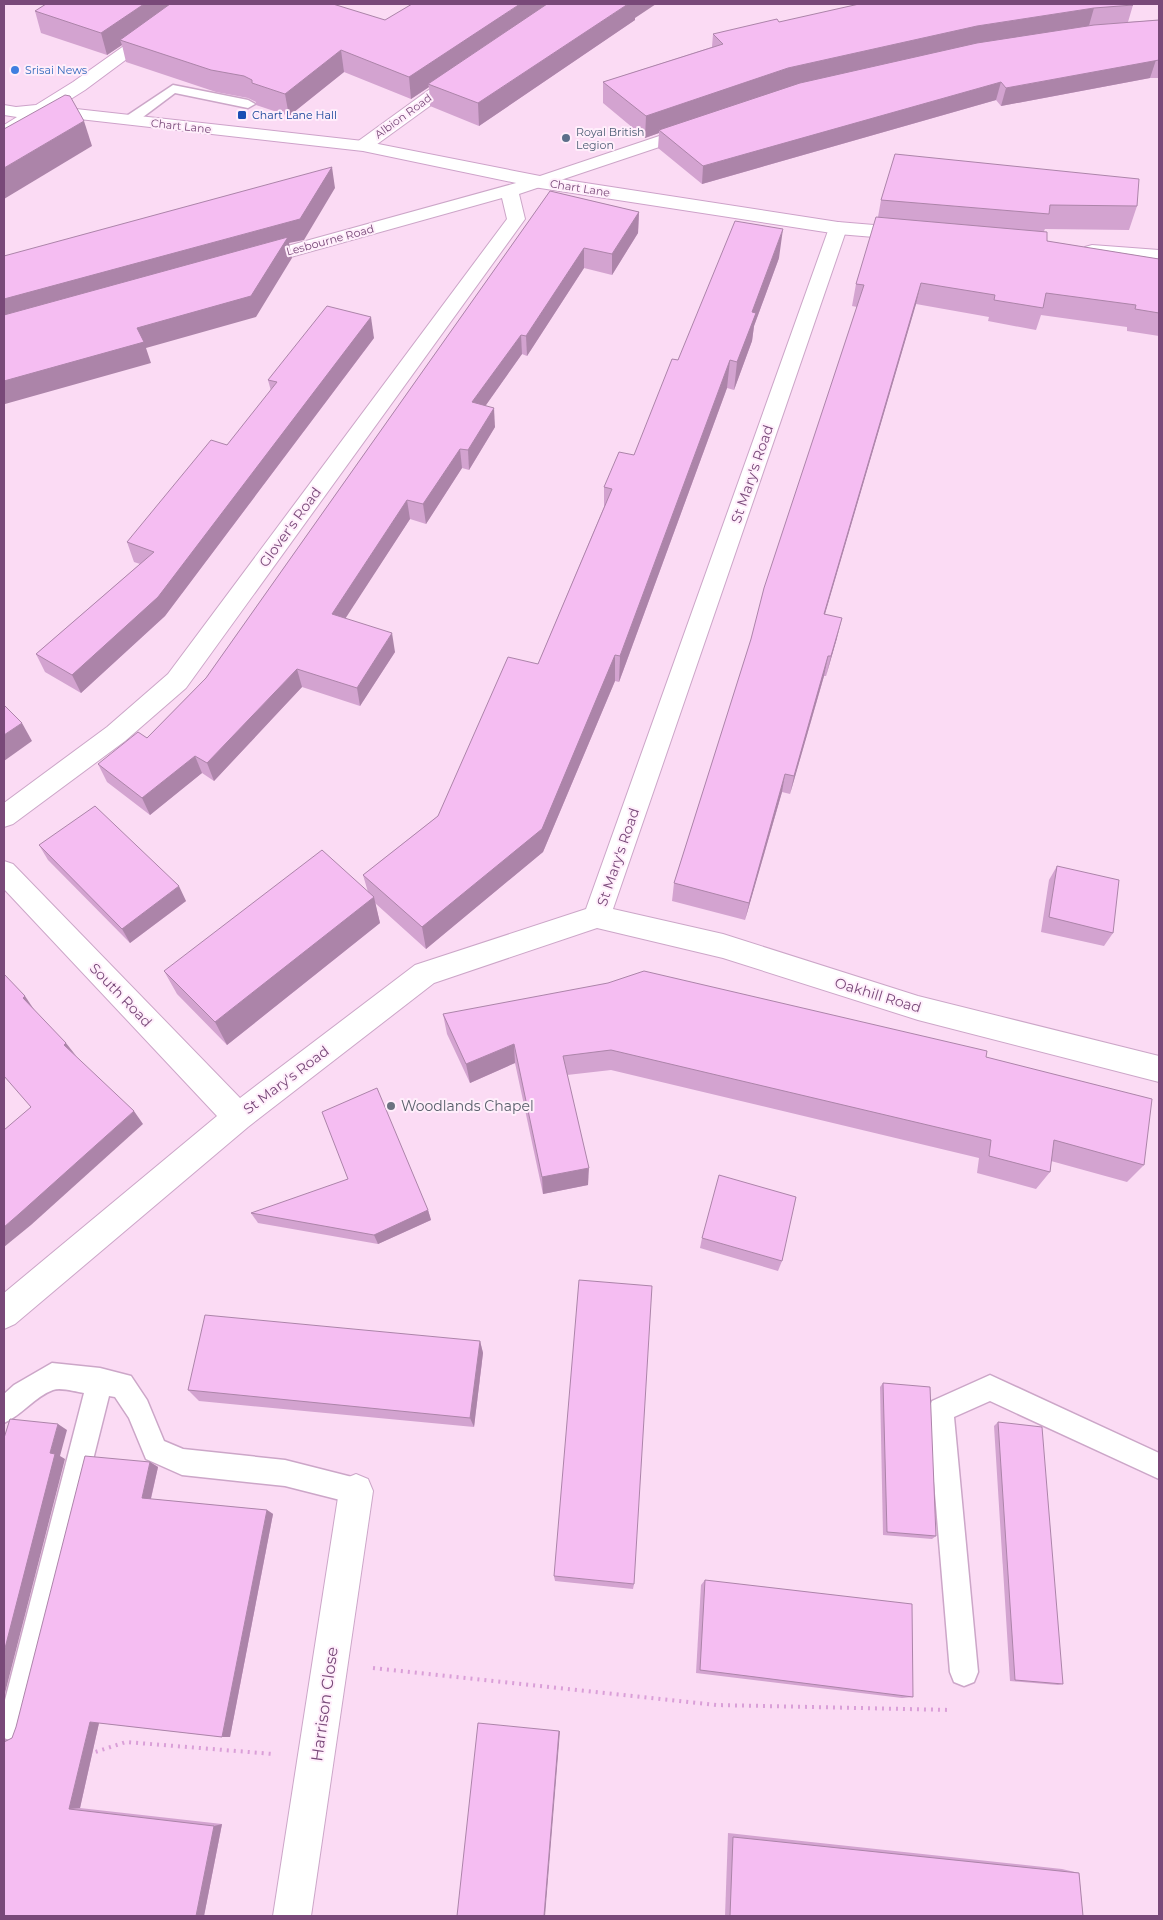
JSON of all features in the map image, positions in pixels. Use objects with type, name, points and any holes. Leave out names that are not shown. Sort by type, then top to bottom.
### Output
[{"type":"street","points":[[4,133],[42,110],[193,4]]},
{"type":"street","name":"Albion Road","points":[[363,146],[477,64]]},
{"type":"street","name":"Chart Lane","points":[[4,110],[16,112],[42,110],[363,146],[540,182],[838,228],[927,236]]},
{"type":"street","name":"Lesbourne Road","points":[[232,267],[540,182],[708,124]]},
{"type":"street","name":"Glover's Road","points":[[4,817],[116,734],[177,681],[516,219],[509,190]]},
{"type":"street","name":"St Mary's Road","points":[[4,1313],[238,1117],[425,974],[597,917],[838,228]]},
{"type":"street","points":[[1075,249],[1159,256]]},
{"type":"street","name":"South Road","points":[[4,872],[238,1117]]},
{"type":"street","name":"Oakhill Road","points":[[597,917],[723,946],[918,1008],[1159,1069]]},
{"type":"street","name":"Harrison Close","points":[[292,1916],[356,1491]]},
{"type":"lane","points":[[130,120],[173,89],[248,104]]},
{"type":"lane","points":[[4,1410],[23,1394],[52,1376],[122,1385],[138,1409],[155,1450],[182,1462],[285,1473],[356,1491]]},
{"type":"lane","points":[[12,1727],[100,1381]]},
{"type":"lane","points":[[964,1672],[941,1410],[990,1388],[1159,1466]]},
{"type":"path","points":[[330,1664],[717,1704],[970,1710],[964,1672]]},
{"type":"path","points":[[85,1756],[126,1742],[316,1758]]},
{"type":"shaded area","points":[[4,4],[1159,4],[1159,1916],[4,1916]]},
{"type":"building","points":[[46,4],[144,4],[101,33],[35,11]]},
{"type":"building","points":[[170,4],[333,4],[385,20],[412,4],[520,4],[409,77],[341,50],[285,94],[252,83],[252,80],[244,76],[211,70],[120,40]]},
{"type":"building","points":[[547,4],[628,4],[478,103],[428,84]]},
{"type":"building","points":[[859,4],[1133,5],[1094,8],[977,26],[788,68],[646,116],[603,82],[723,44],[713,34],[777,19],[779,22]]},
{"type":"building","points":[[1159,20],[1159,60],[1006,88],[1001,82],[703,166],[659,130],[800,83],[977,43],[1094,25]]},
{"type":"building","points":[[65,95],[70,96],[84,121],[4,168],[4,129]]},
{"type":"building","points":[[895,154],[1139,179],[1137,206],[1050,205],[1049,214],[881,200]]},
{"type":"building","points":[[332,167],[300,219],[4,299],[4,256]]},
{"type":"building","points":[[550,191],[639,212],[612,254],[584,248],[526,336],[521,335],[472,402],[494,408],[468,450],[460,449],[423,504],[407,500],[332,614],[392,633],[357,688],[297,669],[207,763],[195,756],[142,798],[98,764],[138,732],[147,738],[206,678]]},
{"type":"building","points":[[876,217],[1047,232],[1047,241],[1159,259],[1159,313],[1135,309],[1136,305],[1046,293],[1043,308],[994,300],[995,295],[921,283],[824,614],[842,618],[831,656],[828,656],[794,776],[785,774],[749,903],[674,883],[751,639],[764,588],[864,285],[856,284]]},
{"type":"building","points":[[735,221],[783,229],[752,312],[756,313],[737,362],[730,360],[620,656],[615,655],[542,829],[422,927],[363,875],[438,816],[508,657],[538,664],[612,489],[604,487],[619,452],[634,455],[672,359],[678,360]]},
{"type":"building","points":[[288,237],[251,296],[137,328],[144,342],[4,381],[4,315]]},
{"type":"building","points":[[327,306],[371,317],[158,597],[72,675],[36,654],[154,552],[127,542],[211,440],[227,445],[277,382],[268,380]]},
{"type":"building","points":[[4,705],[22,723],[4,735]]},
{"type":"building","points":[[95,806],[179,886],[122,929],[39,845]]},
{"type":"building","points":[[322,850],[374,897],[215,1022],[164,971]]},
{"type":"building","points":[[1057,866],[1119,880],[1113,933],[1049,917]]},
{"type":"building","points":[[644,971],[987,1051],[986,1057],[1152,1099],[1144,1165],[1054,1140],[1050,1172],[989,1156],[991,1140],[611,1050],[563,1056],[589,1168],[542,1177],[514,1044],[466,1064],[443,1014],[608,983]]},
{"type":"building","points":[[4,974],[25,996],[23,998],[66,1043],[64,1045],[134,1111],[4,1227],[4,1130],[31,1107],[4,1076]]},
{"type":"building","points":[[377,1088],[428,1210],[374,1235],[251,1213],[348,1179],[322,1112]]},
{"type":"building","points":[[719,1175],[796,1197],[782,1261],[702,1238]]},
{"type":"building","points":[[579,1280],[652,1286],[634,1584],[554,1576]]},
{"type":"building","points":[[205,1315],[480,1341],[470,1418],[188,1390]]},
{"type":"building","points":[[883,1383],[930,1387],[936,1536],[887,1532]]},
{"type":"building","points":[[10,1419],[58,1424],[50,1453],[55,1454],[4,1652],[4,1438]]},
{"type":"building","points":[[998,1422],[1042,1427],[1063,1684],[1015,1680]]},
{"type":"building","points":[[85,1456],[150,1462],[142,1498],[267,1510],[222,1737],[90,1722],[69,1809],[214,1826],[196,1916],[4,1916],[4,1742],[12,1738],[16,1727]]},
{"type":"building","points":[[705,1580],[912,1604],[913,1697],[700,1670]]},
{"type":"building","points":[[478,1723],[559,1731],[544,1916],[457,1916]]},
{"type":"building","points":[[733,1837],[1079,1873],[1083,1916],[730,1916]]},
{"type":"place","name":"Srisai News","points":[[15,70]]},
{"type":"place","name":"Chart Lane Hall","points":[[242,115]]},
{"type":"place","name":"Royal British Legion","points":[[566,138]]},
{"type":"place","name":"Woodlands Chapel","points":[[391,1106]]}]
